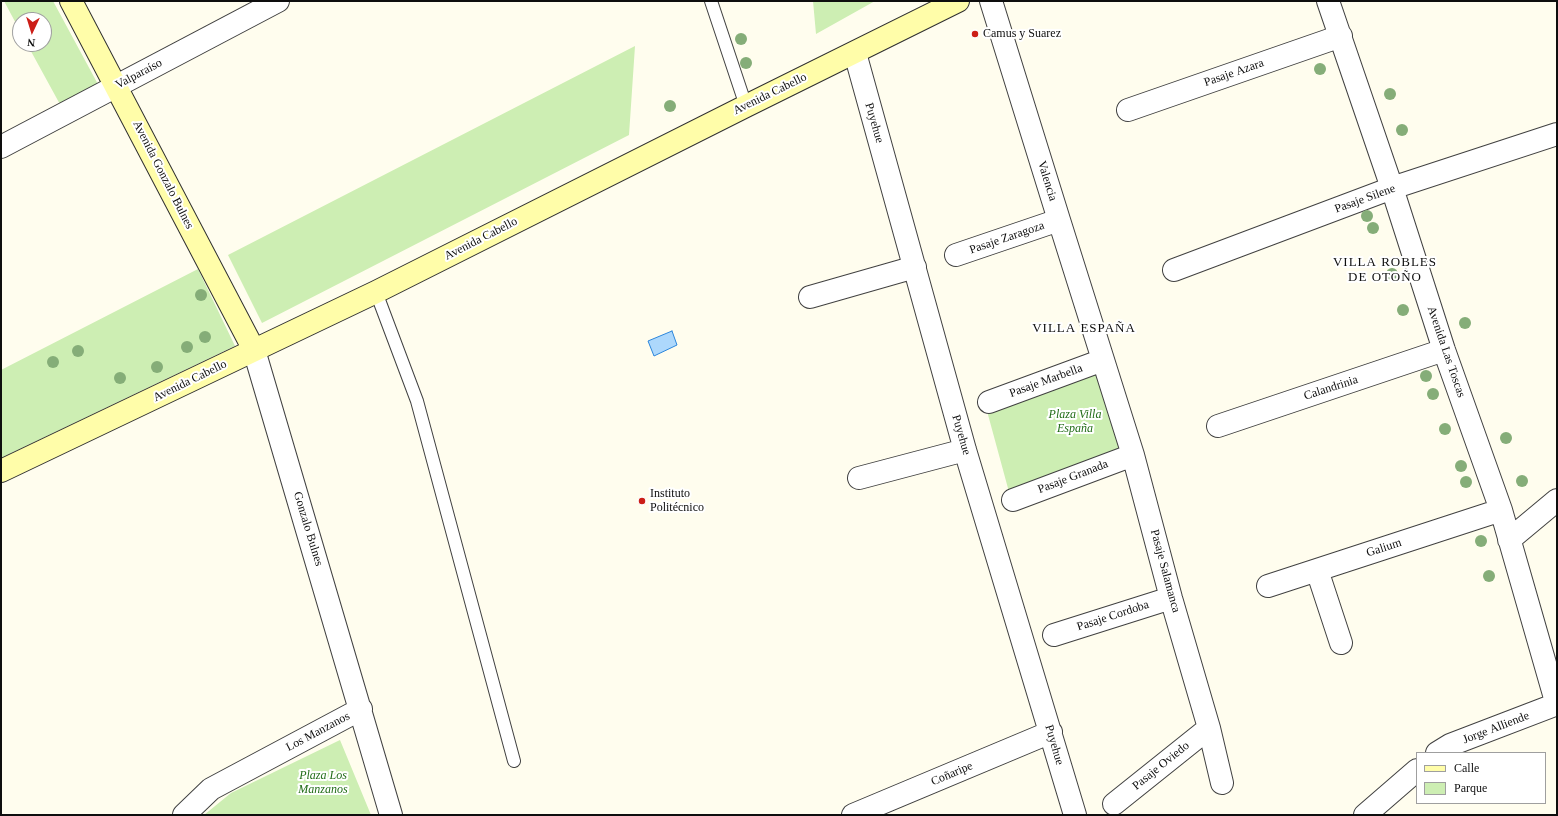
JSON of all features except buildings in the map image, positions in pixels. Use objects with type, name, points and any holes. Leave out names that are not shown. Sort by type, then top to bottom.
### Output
[{"type":"street","name":"Avenida Gonzalo Bulnes","points":[[71,1],[117,86],[254,350]]},
{"type":"street","name":"Valparaíso","points":[[1,147],[278,1]]},
{"type":"street","name":"Avenida Cabello","points":[[1,471],[376,292],[958,1]]},
{"type":"street","name":"Valencia","points":[[991,1],[1103,360]]},
{"type":"street","name":"Avenida Las Toscas","points":[[1328,1],[1392,188],[1444,350],[1501,510],[1557,705]]},
{"type":"street","name":"Pasaje Azara","points":[[1128,110],[1341,36]]},
{"type":"street","name":"Puyehue","points":[[855,53],[965,450],[1075,815]]},
{"type":"street","name":"Pasaje Silene","points":[[1174,270],[1392,188],[1557,134]]},
{"type":"street","name":"Pasaje Zaragoza","points":[[956,255],[1059,220]]},
{"type":"street","points":[[810,297],[915,267]]},
{"type":"street","name":"Gonzalo Bulnes","points":[[254,350],[361,709]]},
{"type":"street","name":"Calandrinia","points":[[1218,426],[1444,350]]},
{"type":"street","name":"Pasaje Marbella","points":[[989,402],[1103,360]]},
{"type":"street","name":"Pasaje Salamanca","points":[[1103,360],[1133,455],[1171,598],[1209,728],[1222,783]]},
{"type":"street","points":[[858,478],[965,450]]},
{"type":"street","name":"Pasaje Granada","points":[[1013,500],[1133,455]]},
{"type":"street","points":[[1509,540],[1557,500]]},
{"type":"street","name":"Galium","points":[[1268,586],[1501,510]]},
{"type":"street","points":[[1317,570],[1341,643]]},
{"type":"street","name":"Pasaje Cordoba","points":[[1054,635],[1171,598]]},
{"type":"street","name":"Jorge Alliende","points":[[1439,752],[1450,745],[1557,705]]},
{"type":"street","name":"Los Manzanos","points":[[184,815],[210,790],[361,709],[391,815]]},
{"type":"street","name":"Pasaje Oviedo","points":[[1114,804],[1209,728]]},
{"type":"street","name":"Coñaripe","points":[[854,815],[1051,732]]},
{"type":"street","points":[[1365,815],[1416,771]]},
{"type":"lane","points":[[710,1],[746,106]]},
{"type":"lane","points":[[376,292],[417,401],[514,761]]},
{"type":"green space","points":[[4,1],[53,1],[100,88],[62,108],[31,52],[52,52],[52,12],[12,12],[12,16]]},
{"type":"green space","points":[[813,1],[875,1],[816,34]]},
{"type":"green space","points":[[635,46],[629,135],[262,323],[228,255]]},
{"type":"green space","points":[[198,269],[235,346],[1,458],[1,370]]},
{"type":"green space","name":"Plaza Villa España","points":[[1096,372],[1122,443],[1110,454],[1009,492],[987,411]]},
{"type":"green space","name":"Plaza Los Manzanos","points":[[340,740],[371,815],[204,815],[231,793]]},
{"type":"water","points":[[672,331],[677,345],[654,356],[648,341]]},
{"type":"place","name":"Camus y Suarez","points":[[975,34]]},
{"type":"place","name":"Instituto Politécnico","points":[[642,501]]},
{"type":"district","name":"VILLA ROBLES DE OTOÑO","points":[[1385,270]]},
{"type":"district","name":"VILLA ESPAÑA","points":[[1084,329]]}]
